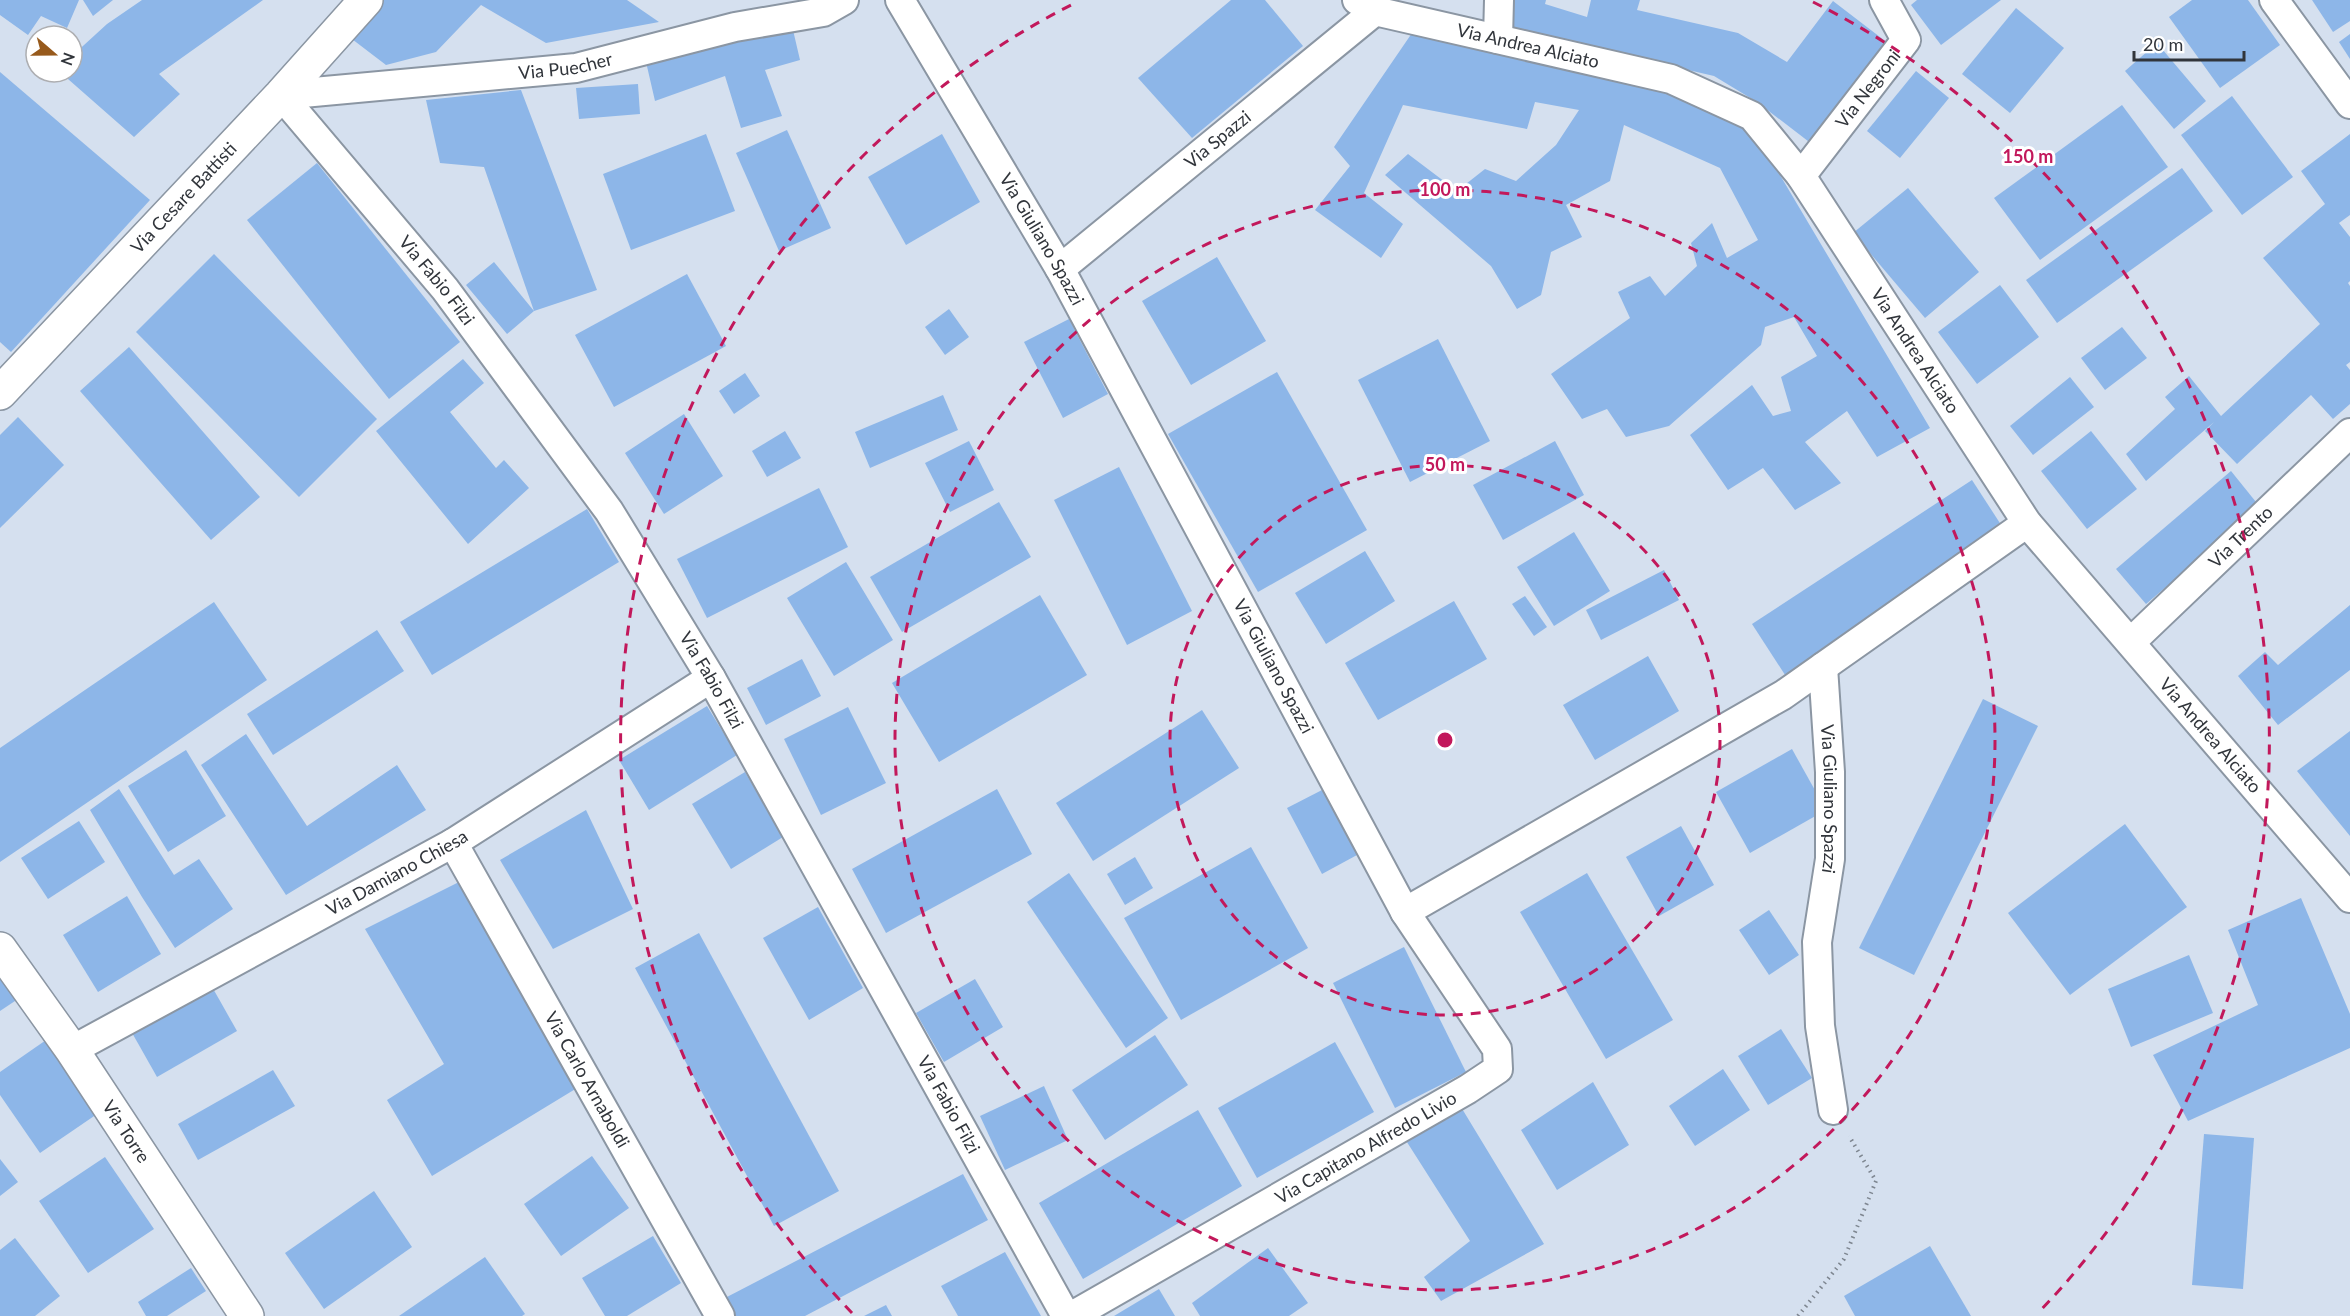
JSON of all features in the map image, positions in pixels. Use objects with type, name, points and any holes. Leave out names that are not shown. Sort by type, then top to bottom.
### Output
[{"type":"street","name":"Via Cesare Battisti","points":[[0,393],[281,95],[366,0]]},
{"type":"street","name":"Via Puecher","points":[[281,95],[576,68],[735,27],[823,12],[844,0]]},
{"type":"street","name":"Via Giuliano Spazzi","points":[[900,0],[1060,269],[1406,912]]},
{"type":"street","points":[[1498,39],[1499,0]]},
{"type":"street","name":"Via Negroni","points":[[1801,176],[1906,40],[1884,0]]},
{"type":"street","points":[[2274,0],[2350,104]]},
{"type":"street","name":"Via Spazzi","points":[[1060,269],[1366,5]]},
{"type":"street","name":"Via Andrea Alciato","points":[[1366,5],[1498,39],[1671,79],[1752,116],[1801,176],[2027,523],[2350,898]]},
{"type":"street","name":"Via Fabio Filzi","points":[[281,95],[445,289],[609,511],[711,678],[1066,1316]]},
{"type":"street","name":"Via Trento","points":[[2131,642],[2350,434]]},
{"type":"street","points":[[1406,912],[1783,695],[2027,523]]},
{"type":"street","name":"Via Giuliano Spazzi","points":[[1823,668],[1830,772],[1830,859],[1817,942],[1820,1026],[1833,1110]]},
{"type":"street","name":"Via Damiano Chiesa","points":[[72,1050],[453,843],[711,678]]},
{"type":"street","name":"Via Carlo Arnaboldi","points":[[453,843],[720,1316]]},
{"type":"street","name":"Via Capitano Alfredo Livio","points":[[1072,1316],[1498,1070],[1497,1049],[1406,912]]},
{"type":"street","name":"Via Torre","points":[[0,949],[72,1050],[247,1316]]},
{"type":"path","points":[[1798,1316],[1844,1259],[1876,1181],[1833,1110]]},
{"type":"building","points":[[0,0],[79,0],[69,24],[58,24],[41,16],[36,24],[24,24],[24,32],[0,15]]},
{"type":"building","points":[[83,0],[113,0],[93,16]]},
{"type":"building","points":[[142,0],[263,0],[159,74],[180,94],[134,137],[74,84],[84,84],[84,45],[107,24]]},
{"type":"building","points":[[380,0],[627,0],[659,22],[546,43],[481,5],[436,52],[386,65],[348,36]]},
{"type":"building","points":[[1231,0],[1265,0],[1303,46],[1192,138],[1138,78]]},
{"type":"building","points":[[1509,0],[1546,0],[1545,4],[1587,17],[1591,0],[1640,0],[1637,10],[1738,33],[1787,62],[1833,1],[1893,47],[1817,148],[1757,102],[1714,76],[1508,28]]},
{"type":"building","points":[[1917,0],[2001,0],[1941,45],[1911,5]]},
{"type":"building","points":[[2192,0],[2248,0],[2280,45],[2220,88],[2169,17]]},
{"type":"building","points":[[2312,0],[2350,0],[2350,21],[2333,32]]},
{"type":"building","points":[[2016,8],[2064,48],[2010,113],[1962,74]]},
{"type":"building","points":[[793,30],[800,60],[765,70],[782,116],[741,128],[725,76],[655,101],[646,62]]},
{"type":"building","points":[[1412,33],[1666,86],[1755,133],[1930,428],[1877,457],[1847,411],[1805,442],[1841,483],[1795,510],[1763,468],[1728,490],[1690,435],[1752,385],[1773,416],[1791,411],[1781,377],[1817,356],[1794,317],[1765,327],[1761,345],[1669,426],[1626,437],[1607,409],[1582,419],[1551,374],[1630,318],[1618,292],[1650,276],[1665,296],[1697,266],[1691,243],[1712,223],[1727,258],[1758,240],[1720,168],[1624,125],[1610,181],[1566,205],[1582,237],[1551,252],[1541,295],[1517,309],[1491,266],[1385,175],[1408,154],[1457,191],[1485,169],[1516,181],[1556,145],[1579,110],[1535,102],[1527,129],[1403,105],[1364,193],[1403,224],[1381,258],[1315,210],[1350,166],[1334,147]]},
{"type":"building","points":[[2350,34],[2350,59],[2339,42]]},
{"type":"building","points":[[2157,43],[2206,101],[2174,129],[2125,71]]},
{"type":"building","points":[[1916,71],[1949,98],[1900,158],[1867,131]]},
{"type":"building","points":[[0,72],[150,200],[11,352],[0,342]]},
{"type":"building","points":[[638,84],[640,114],[579,119],[576,88]]},
{"type":"building","points":[[521,90],[597,290],[534,311],[484,167],[440,163],[426,100]]},
{"type":"building","points":[[2232,96],[2293,177],[2242,215],[2181,135]]},
{"type":"building","points":[[2122,105],[2168,167],[2040,260],[1994,198]]},
{"type":"building","points":[[787,130],[831,228],[779,251],[736,153]]},
{"type":"building","points":[[706,134],[735,211],[631,250],[603,174]]},
{"type":"building","points":[[942,134],[980,202],[906,245],[868,177]]},
{"type":"building","points":[[2350,134],[2350,215],[2339,223],[2350,237],[2350,281],[2348,283],[2350,286],[2350,362],[2346,365],[2350,370],[2350,404],[2333,419],[2311,395],[2237,464],[2205,431],[2214,422],[2146,481],[2126,454],[2175,409],[2165,397],[2189,376],[2221,416],[2320,324],[2263,258],[2325,204],[2301,171]]},
{"type":"building","points":[[317,163],[460,342],[389,399],[247,220]]},
{"type":"building","points":[[2182,168],[2213,211],[2057,323],[2026,280]]},
{"type":"building","points":[[1908,188],[1979,272],[1925,318],[1853,233]]},
{"type":"building","points":[[214,254],[377,419],[299,497],[136,332]]},
{"type":"building","points":[[1217,257],[1266,341],[1191,385],[1142,301]]},
{"type":"building","points":[[494,262],[534,311],[507,334],[466,285]]},
{"type":"building","points":[[687,274],[726,346],[614,407],[575,335]]},
{"type":"building","points":[[2000,285],[2039,337],[1977,384],[1938,332]]},
{"type":"building","points":[[949,309],[969,337],[945,355],[925,327]]},
{"type":"building","points":[[1069,319],[1108,394],[1063,418],[1024,342]]},
{"type":"building","points":[[2122,327],[2147,358],[2105,390],[2081,358]]},
{"type":"building","points":[[1438,339],[1490,441],[1410,482],[1358,380]]},
{"type":"building","points":[[129,347],[260,497],[211,540],[80,391]]},
{"type":"building","points":[[463,359],[484,383],[450,412],[496,468],[504,460],[529,488],[468,544],[376,431]]},
{"type":"building","points":[[1277,372],[1367,530],[1258,592],[1168,434]]},
{"type":"building","points":[[745,373],[760,396],[734,414],[719,391]]},
{"type":"building","points":[[2070,377],[2094,407],[2033,455],[2010,426]]},
{"type":"building","points":[[943,395],[958,430],[870,468],[855,432]]},
{"type":"building","points":[[684,414],[723,476],[664,514],[625,453]]},
{"type":"building","points":[[18,417],[64,465],[0,528],[0,435]]},
{"type":"building","points":[[785,431],[801,458],[767,477],[752,451]]},
{"type":"building","points":[[2091,431],[2137,489],[2087,529],[2041,471]]},
{"type":"building","points":[[969,441],[994,490],[950,512],[925,463]]},
{"type":"building","points":[[1555,441],[1584,495],[1503,540],[1473,485]]},
{"type":"building","points":[[1119,467],[1192,611],[1127,645],[1054,500]]},
{"type":"building","points":[[2231,471],[2260,507],[2146,604],[2116,569]]},
{"type":"building","points":[[1972,480],[2007,534],[1787,678],[1752,624]]},
{"type":"building","points":[[819,488],[848,547],[707,618],[677,559]]},
{"type":"building","points":[[999,502],[1031,557],[902,632],[870,577]]},
{"type":"building","points":[[587,509],[619,562],[432,675],[400,622]]},
{"type":"building","points":[[1574,532],[1610,591],[1554,626],[1517,567]]},
{"type":"building","points":[[1365,551],[1395,601],[1326,644],[1295,593]]},
{"type":"building","points":[[846,562],[893,640],[834,676],[787,598]]},
{"type":"building","points":[[1664,570],[1679,600],[1601,640],[1586,610]]},
{"type":"building","points":[[1040,595],[1087,675],[939,762],[892,683]]},
{"type":"building","points":[[1525,596],[1547,627],[1534,636],[1512,604]]},
{"type":"building","points":[[1454,601],[1487,659],[1378,720],[1345,663]]},
{"type":"building","points":[[214,602],[267,680],[0,862],[0,748]]},
{"type":"building","points":[[2350,605],[2350,670],[2278,725],[2238,676],[2265,652],[2278,665]]},
{"type":"building","points":[[377,630],[404,671],[273,755],[247,714]]},
{"type":"building","points":[[1648,656],[1679,711],[1595,760],[1563,705]]},
{"type":"building","points":[[802,659],[821,696],[766,725],[747,688]]},
{"type":"building","points":[[1983,699],[2038,726],[1914,975],[1859,948]]},
{"type":"building","points":[[707,706],[737,755],[649,810],[619,760]]},
{"type":"building","points":[[848,707],[886,783],[821,815],[784,739]]},
{"type":"building","points":[[1202,710],[1239,768],[1093,861],[1056,803]]},
{"type":"building","points":[[2350,731],[2350,836],[2297,771]]},
{"type":"building","points":[[246,734],[307,826],[397,765],[426,810],[286,895],[201,765]]},
{"type":"building","points":[[1792,749],[1826,810],[1750,853],[1716,792]]},
{"type":"building","points":[[186,750],[226,816],[168,852],[128,786]]},
{"type":"building","points":[[745,772],[783,837],[731,869],[692,804]]},
{"type":"building","points":[[119,789],[174,875],[199,859],[233,909],[175,948],[90,810]]},
{"type":"building","points":[[997,789],[1032,854],[886,933],[852,869]]},
{"type":"building","points":[[1322,790],[1357,855],[1322,874],[1287,808]]},
{"type":"building","points":[[586,810],[633,909],[553,949],[500,860]]},
{"type":"building","points":[[79,821],[105,862],[48,899],[21,858]]},
{"type":"building","points":[[2125,824],[2187,907],[2070,995],[2008,913]]},
{"type":"building","points":[[1681,826],[1714,885],[1659,916],[1626,857]]},
{"type":"building","points":[[1251,847],[1308,948],[1181,1020],[1124,918]]},
{"type":"building","points":[[1135,857],[1153,888],[1125,905],[1107,874]]},
{"type":"building","points":[[1069,873],[1168,1018],[1126,1048],[1027,902]]},
{"type":"building","points":[[1587,873],[1673,1020],[1606,1059],[1520,912]]},
{"type":"building","points":[[459,882],[531,1012],[577,1088],[432,1176],[387,1100],[444,1064],[365,929]]},
{"type":"building","points":[[127,896],[161,954],[98,992],[63,935]]},
{"type":"building","points":[[2301,898],[2350,1014],[2350,1048],[2188,1121],[2153,1055],[2258,1005],[2228,930]]},
{"type":"building","points":[[818,907],[863,988],[809,1020],[763,938]]},
{"type":"building","points":[[1769,910],[1799,955],[1769,975],[1739,930]]},
{"type":"building","points":[[699,933],[839,1191],[774,1226],[635,968]]},
{"type":"building","points":[[1404,947],[1466,1072],[1395,1108],[1333,983]]},
{"type":"building","points":[[2189,955],[2213,1013],[2131,1047],[2108,989]]},
{"type":"building","points":[[0,975],[18,999],[0,1011]]},
{"type":"building","points":[[975,979],[1003,1027],[944,1062],[916,1013]]},
{"type":"building","points":[[211,985],[237,1031],[157,1077],[131,1031]]},
{"type":"building","points":[[1781,1029],[1812,1078],[1768,1105],[1738,1056]]},
{"type":"building","points":[[1155,1035],[1188,1085],[1105,1140],[1072,1090]]},
{"type":"building","points":[[49,1038],[100,1112],[40,1153],[0,1095],[0,1072]]},
{"type":"building","points":[[1335,1042],[1374,1112],[1257,1178],[1218,1108]]},
{"type":"building","points":[[1723,1069],[1750,1110],[1695,1146],[1669,1106]]},
{"type":"building","points":[[273,1070],[295,1106],[198,1160],[178,1124]]},
{"type":"building","points":[[1593,1082],[1629,1145],[1557,1190],[1521,1130]]},
{"type":"building","points":[[1044,1086],[1068,1140],[1005,1170],[980,1116]]},
{"type":"building","points":[[1461,1107],[1544,1244],[1441,1301],[1424,1277],[1470,1241],[1405,1139]]},
{"type":"building","points":[[1198,1110],[1242,1186],[1083,1279],[1039,1203]]},
{"type":"building","points":[[2204,1134],[2254,1138],[2243,1289],[2192,1285]]},
{"type":"building","points":[[592,1156],[629,1208],[561,1256],[524,1204]]},
{"type":"building","points":[[105,1157],[154,1229],[88,1273],[39,1201]]},
{"type":"building","points":[[0,1159],[18,1182],[0,1196]]},
{"type":"building","points":[[963,1174],[988,1220],[805,1316],[735,1316],[725,1298]]},
{"type":"building","points":[[374,1191],[412,1247],[324,1309],[285,1253]]},
{"type":"building","points":[[653,1236],[681,1283],[627,1316],[605,1316],[582,1278]]},
{"type":"building","points":[[15,1238],[60,1296],[35,1316],[0,1316],[0,1250]]},
{"type":"building","points":[[1930,1246],[1971,1316],[1855,1316],[1844,1296]]},
{"type":"building","points":[[1268,1248],[1308,1303],[1289,1316],[1200,1316],[1192,1303]]},
{"type":"building","points":[[1005,1252],[1041,1316],[958,1316],[941,1286]]},
{"type":"building","points":[[485,1257],[525,1314],[522,1316],[399,1316]]},
{"type":"building","points":[[191,1268],[206,1291],[167,1316],[146,1316],[138,1302]]},
{"type":"building","points":[[1159,1289],[1175,1316],[1114,1316]]},
{"type":"building","points":[[886,1305],[892,1316],[864,1316]]}]
